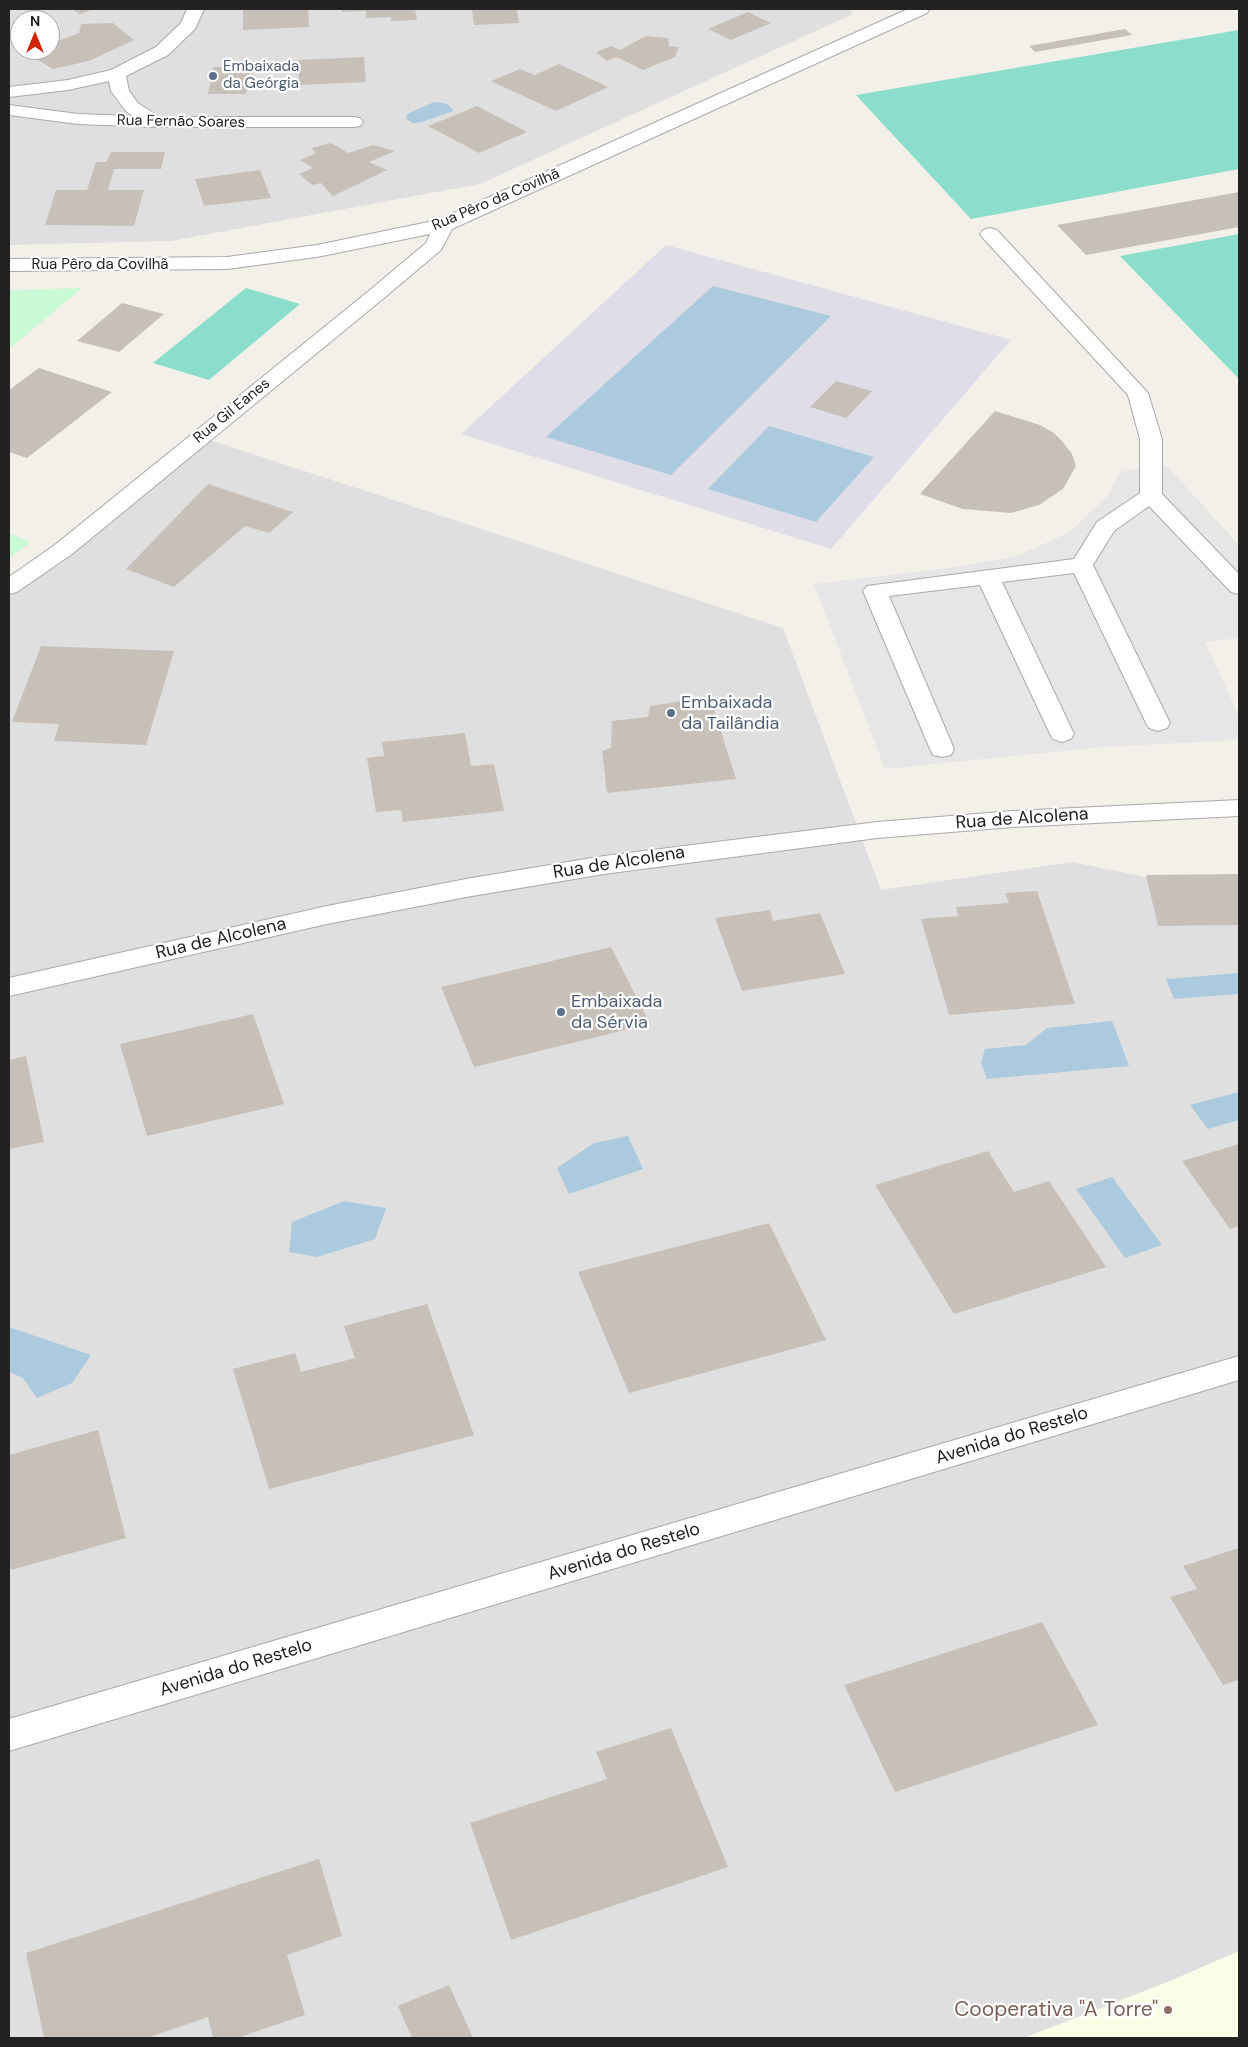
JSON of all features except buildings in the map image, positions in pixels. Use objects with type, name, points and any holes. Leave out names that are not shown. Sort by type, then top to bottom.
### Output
[{"type":"street","points":[[9,92],[68,85],[117,74],[162,51],[189,25],[195,9]]},
{"type":"street","name":"Rua Pêro da Covilhã","points":[[9,265],[227,263],[317,251],[444,225],[914,10]]},
{"type":"street","points":[[117,74],[120,91],[132,107],[155,122]]},
{"type":"street","name":"Rua Fernão Soares","points":[[9,110],[78,119],[155,122],[354,122]]},
{"type":"street","name":"Rua Gil Eanes","points":[[9,587],[64,549],[378,294],[434,246],[444,225]]},
{"type":"street","points":[[990,234],[1138,393],[1150,439],[1152,495],[1239,587]]},
{"type":"street","points":[[1082,565],[1105,527],[1152,495]]},
{"type":"street","points":[[942,749],[875,590],[1082,565]]},
{"type":"street","points":[[1082,565],[1158,723]]},
{"type":"street","points":[[988,577],[1062,734]]},
{"type":"street","name":"Rua de Alcolena","points":[[9,987],[327,915],[466,888],[604,865],[741,846],[886,830],[1013,819],[1239,808]]},
{"type":"street","name":"Avenida do Restelo","points":[[9,1735],[1239,1368]]},
{"type":"shaded area","points":[[9,9],[852,9],[851,15],[480,184],[171,241],[9,245]]},
{"type":"shaded area","points":[[666,245],[1011,340],[831,549],[461,434]]},
{"type":"shaded area","points":[[201,437],[783,628],[881,890],[1072,862],[1239,896],[1239,2038],[9,2038],[9,579],[64,549]]},
{"type":"shaded area","points":[[1166,465],[1239,545],[1239,638],[1205,642],[1239,716],[1239,740],[1103,747],[885,769],[814,584],[949,568],[1017,556],[1068,533],[1107,497],[1120,472]]},
{"type":"shaded area","name":"Cooperativa \"A Torre\"","points":[[1239,1951],[1239,2038],[1024,2038],[1170,1981]]},
{"type":"green space","points":[[1239,30],[1239,169],[971,219],[856,95]]},
{"type":"green space","points":[[1239,234],[1239,379],[1120,256]]},
{"type":"green space","points":[[82,288],[9,349],[9,290]]},
{"type":"green space","points":[[246,288],[300,304],[209,380],[153,363]]},
{"type":"green space","points":[[9,533],[31,542],[9,558]]},
{"type":"water","points":[[434,102],[444,103],[450,106],[453,111],[422,122],[413,123],[406,119],[407,114]]},
{"type":"water","points":[[713,286],[831,316],[671,475],[546,437]]},
{"type":"water","points":[[769,426],[874,457],[816,522],[708,489]]},
{"type":"water","points":[[1239,973],[1239,994],[1174,999],[1166,979]]},
{"type":"water","points":[[1112,1021],[1129,1066],[987,1079],[981,1062],[985,1049],[1026,1045],[1047,1028]]},
{"type":"water","points":[[1239,1092],[1239,1120],[1208,1129],[1190,1105]]},
{"type":"water","points":[[628,1136],[643,1169],[569,1194],[557,1168],[594,1143]]},
{"type":"water","points":[[1112,1177],[1162,1245],[1125,1258],[1076,1189]]},
{"type":"water","points":[[344,1201],[386,1208],[375,1239],[317,1257],[289,1252],[292,1222]]},
{"type":"water","points":[[9,1327],[91,1355],[72,1383],[37,1398],[23,1378],[9,1372]]},
{"type":"place","name":"Embaixada da Geórgia","points":[[213,76]]},
{"type":"place","name":"Embaixada da Tailândia","points":[[671,713]]},
{"type":"place","name":"Embaixada da Sérvia","points":[[561,1012]]},
{"type":"place","name":"Cooperativa \"A Torre\"","points":[[1168,2010]]}]
